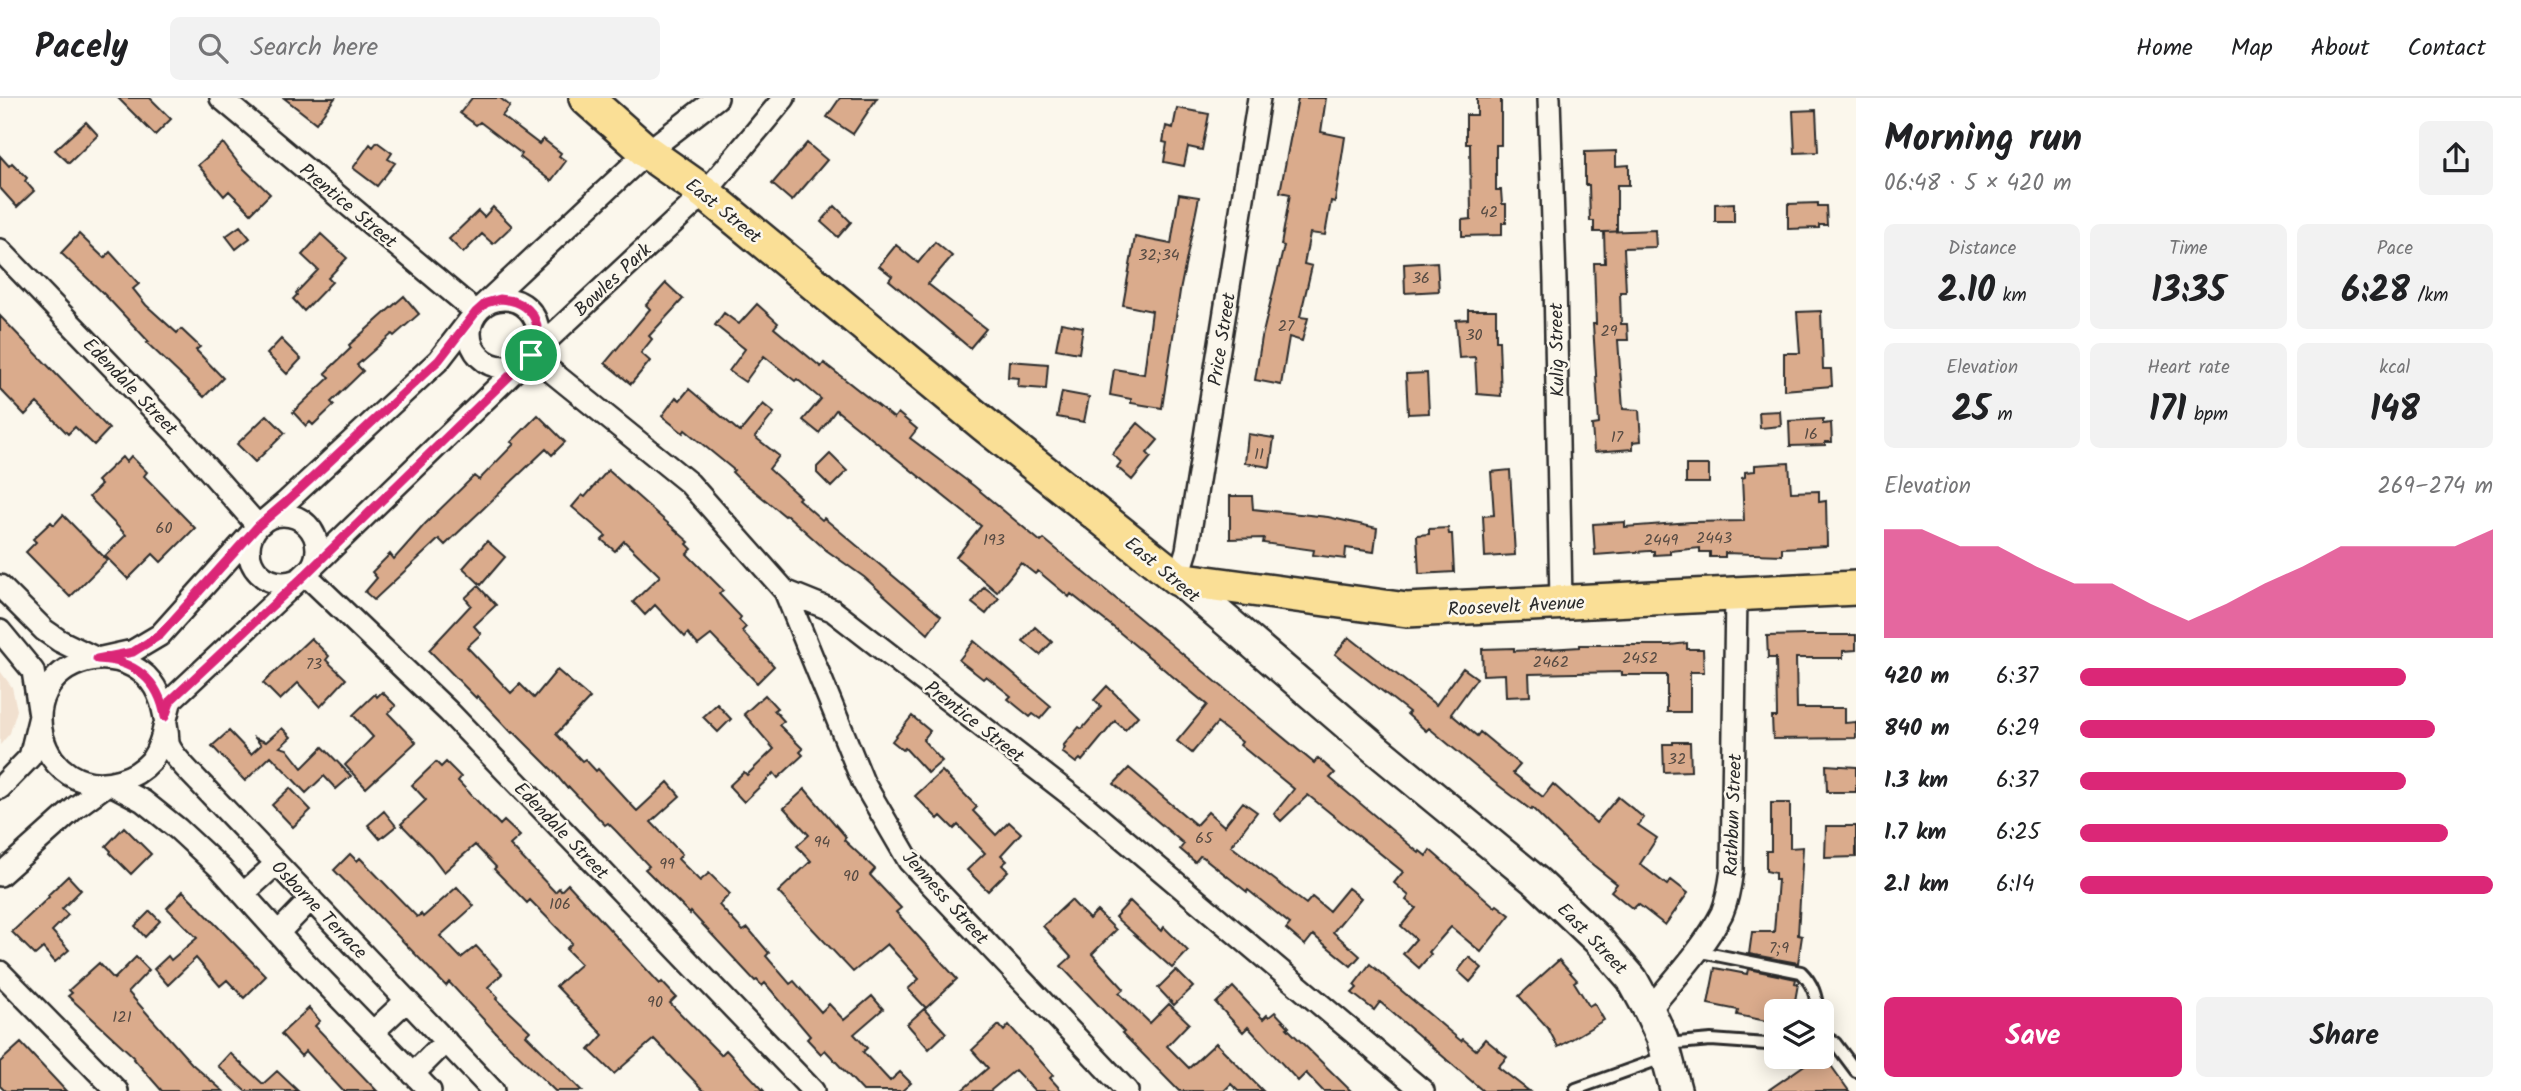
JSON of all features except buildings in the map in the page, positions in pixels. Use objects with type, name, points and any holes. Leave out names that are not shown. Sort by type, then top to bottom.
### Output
[{"type":"main road","name":"East Street","points":[[586,98],[648,152],[705,193],[985,425],[1178,579],[1537,882],[1598,940],[1632,979],[1666,1050],[1676,1091]]},
{"type":"main road","name":"Roosevelt Avenue","points":[[1178,579],[1407,610],[1856,588]]},
{"type":"street","name":"Prentice Street","points":[[221,98],[476,312]]},
{"type":"street","points":[[0,788],[30,757],[42,704],[54,681],[73,666],[133,652],[160,635],[258,526],[439,360],[476,312],[648,152],[717,98]]},
{"type":"street","name":"Bowles Park","points":[[0,876],[76,807],[109,783],[132,776],[150,761],[162,741],[165,717],[171,700],[305,575],[531,355],[705,193],[783,98]]},
{"type":"street","name":"Price Street","points":[[1178,579],[1187,550],[1259,98]]},
{"type":"street","name":"Kulig Street","points":[[1549,98],[1560,603]]},
{"type":"street","name":"Edendale Street","points":[[0,250],[178,435],[258,526]]},
{"type":"street","points":[[500,299],[513,300],[525,306],[534,316],[538,329],[537,343],[531,355],[517,366],[499,368],[482,360],[471,346],[469,328],[476,312],[486,303],[500,299]]},
{"type":"street","name":"Prentice Street","points":[[531,355],[689,483],[785,592],[832,610],[1086,807],[1423,1091]]},
{"type":"street","points":[[292,516],[303,521],[311,530],[317,553],[313,565],[305,575],[284,583],[262,576],[255,568],[250,558],[251,535],[268,518],[292,516]]},
{"type":"street","name":"Edendale Street","points":[[305,575],[449,712],[813,1091]]},
{"type":"street","points":[[0,586],[44,630],[60,641],[97,659],[119,661],[139,670],[160,696],[165,717]]},
{"type":"street","name":"Jenness Street","points":[[785,592],[863,782],[909,861],[1127,1091]]},
{"type":"street","name":"Rathbun Street","points":[[1649,1010],[1696,951],[1722,912],[1728,894],[1732,870],[1736,594]]},
{"type":"street","points":[[0,631],[33,671],[43,743],[59,766],[82,780],[109,783],[161,815],[220,868],[278,933],[430,1091]]},
{"type":"street","name":"Osborne Terrace","points":[[165,717],[169,746],[200,783],[494,1091]]},
{"type":"street","points":[[243,894],[276,863]]},
{"type":"street","points":[[278,933],[312,899]]},
{"type":"street","points":[[0,972],[117,1091]]},
{"type":"street","points":[[373,1032],[407,1000]]},
{"type":"street","points":[[413,1074],[446,1041]]},
{"type":"lane","points":[[1696,951],[1801,972],[1810,981],[1816,999]]},
{"type":"lane","points":[[1576,1089],[1666,1050],[1711,1040],[1764,1044]]},
{"type":"lane","points":[[1834,1042],[1856,1071]]},
{"type":"shaded area","points":[[0,671],[12,687],[17,710],[10,733],[0,745]]},
{"type":"route","points":[[500,299],[513,300],[525,306],[534,316],[538,329],[537,343],[531,355],[305,575],[171,700],[165,717],[160,696],[139,670],[119,661],[97,659],[133,652],[160,635],[258,526],[439,360],[486,303],[500,299]]}]
